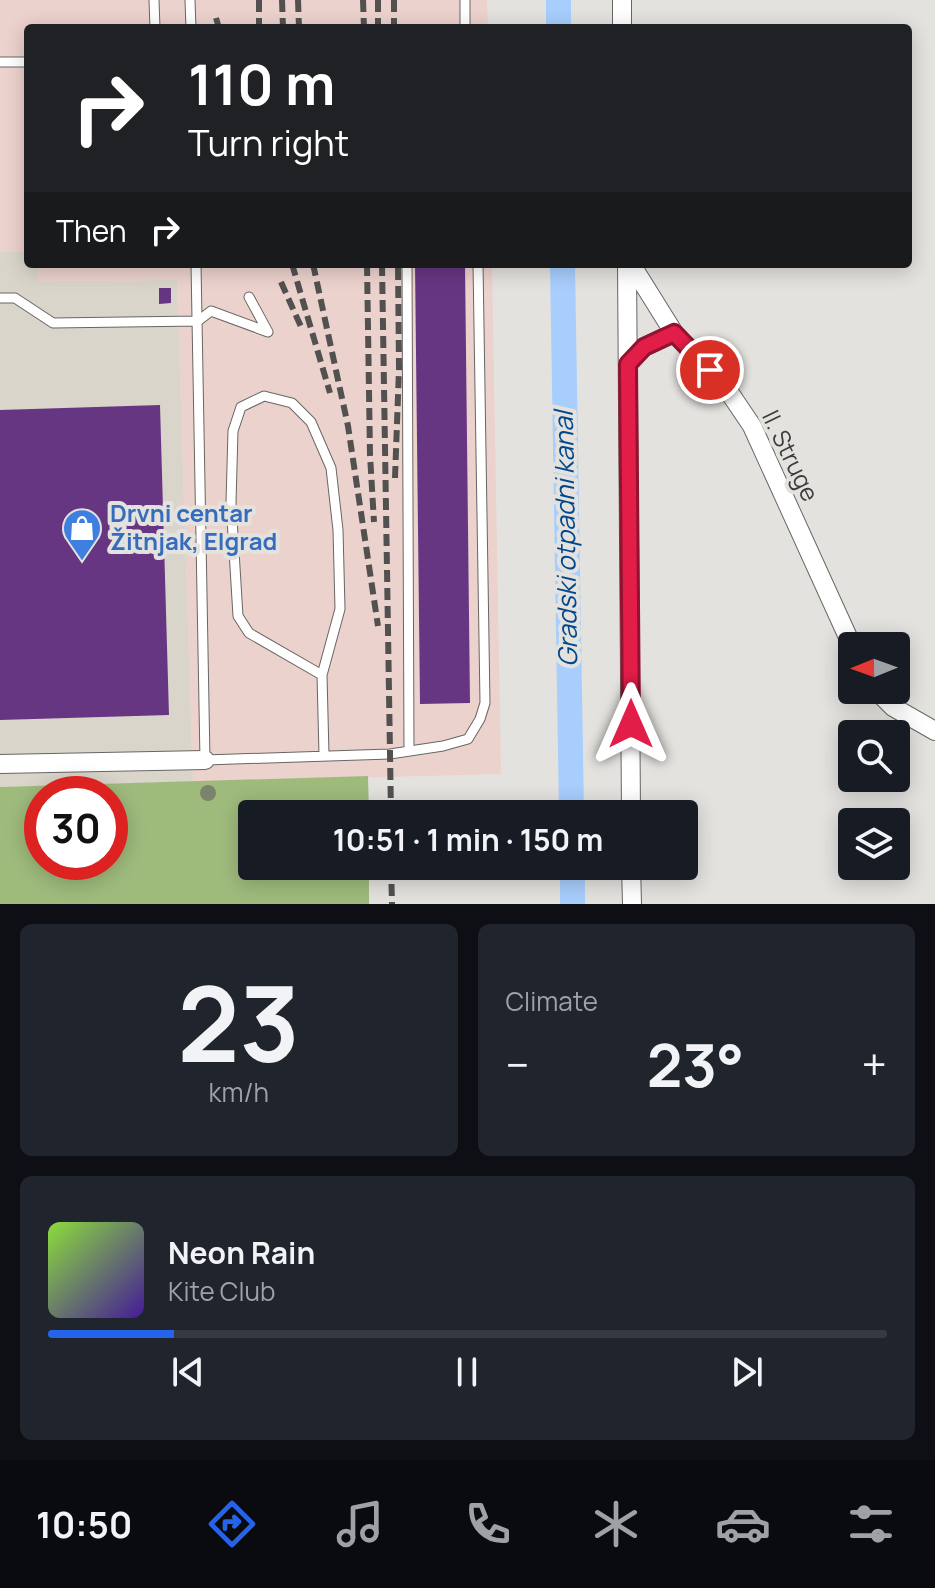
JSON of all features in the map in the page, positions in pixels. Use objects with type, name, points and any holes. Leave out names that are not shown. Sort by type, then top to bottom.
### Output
[{"type":"street","points":[[622,0],[622,24]]},
{"type":"street","points":[[629,268],[631,800]]},
{"type":"street","name":"II. Struge","points":[[632,268],[674,333],[727,389],[752,426],[846,632]]},
{"type":"street","points":[[628,364],[644,347],[674,333]]},
{"type":"street","points":[[890,704],[935,731]]},
{"type":"street","points":[[0,764],[205,760]]},
{"type":"street","points":[[631,880],[632,904]]},
{"type":"lane","points":[[154,0],[155,24]]},
{"type":"lane","points":[[190,0],[191,24]]},
{"type":"lane","points":[[465,0],[465,24]]},
{"type":"lane","points":[[0,62],[24,62]]},
{"type":"lane","points":[[196,268],[205,760],[390,754],[468,739],[480,719],[485,703],[478,268]]},
{"type":"lane","points":[[407,268],[409,749]]},
{"type":"lane","points":[[0,298],[15,298],[53,323],[198,321],[211,311],[268,332],[249,297]]},
{"type":"lane","points":[[322,675],[249,633],[238,616],[231,502],[233,431],[241,407],[264,396],[292,403],[311,422],[331,468],[338,530],[340,609],[322,675],[324,755]]},
{"type":"shaded area","points":[[0,0],[487,0],[488,24],[24,24],[24,251],[0,252]]},
{"type":"shaded area","points":[[24,251],[24,268],[38,268],[38,281],[177,280],[193,782],[128,784],[128,776],[24,776],[24,786],[0,787],[0,252]]},
{"type":"shaded area","points":[[38,268],[492,268],[501,774],[193,782],[177,280],[38,281]]},
{"type":"green space","points":[[368,776],[369,800],[238,800],[238,880],[369,880],[369,904],[0,904],[0,787],[24,786],[24,880],[128,880],[128,783]]},
{"type":"water","points":[[546,0],[571,0],[571,24],[546,24]]},
{"type":"water","name":"Gradski otpadni kanal","points":[[550,268],[575,268],[584,800],[559,800]]},
{"type":"water","points":[[560,880],[585,880],[585,904],[560,904]]},
{"type":"building","points":[[415,268],[465,268],[470,703],[420,704]]},
{"type":"building","points":[[159,288],[171,288],[171,303],[159,304]]},
{"type":"building","name":"Drvni centar Žitnjak, Elgrad","points":[[160,405],[169,715],[0,720],[0,410]]},
{"type":"railway","points":[[259,0],[259,24]]},
{"type":"railway","points":[[282,0],[283,24]]},
{"type":"railway","points":[[298,0],[299,24]]},
{"type":"railway","points":[[363,0],[364,24]]},
{"type":"railway","points":[[378,0],[378,24]]},
{"type":"railway","points":[[394,0],[394,24]]},
{"type":"railway","points":[[216,18],[218,24]]},
{"type":"railway","points":[[293,268],[330,393]]},
{"type":"railway","points":[[314,268],[348,426],[378,626]]},
{"type":"railway","points":[[367,268],[374,522]]},
{"type":"railway","points":[[382,268],[391,800]]},
{"type":"railway","points":[[395,478],[399,369],[398,268]]},
{"type":"railway","points":[[281,282],[302,329]]},
{"type":"railway","points":[[391,880],[392,904]]},
{"type":"place","name":"Drvni centar Žitnjak, Elgrad","points":[[82,562]]},
{"type":"route","points":[[631,724],[628,364],[644,347],[674,333],[710,370]]}]
